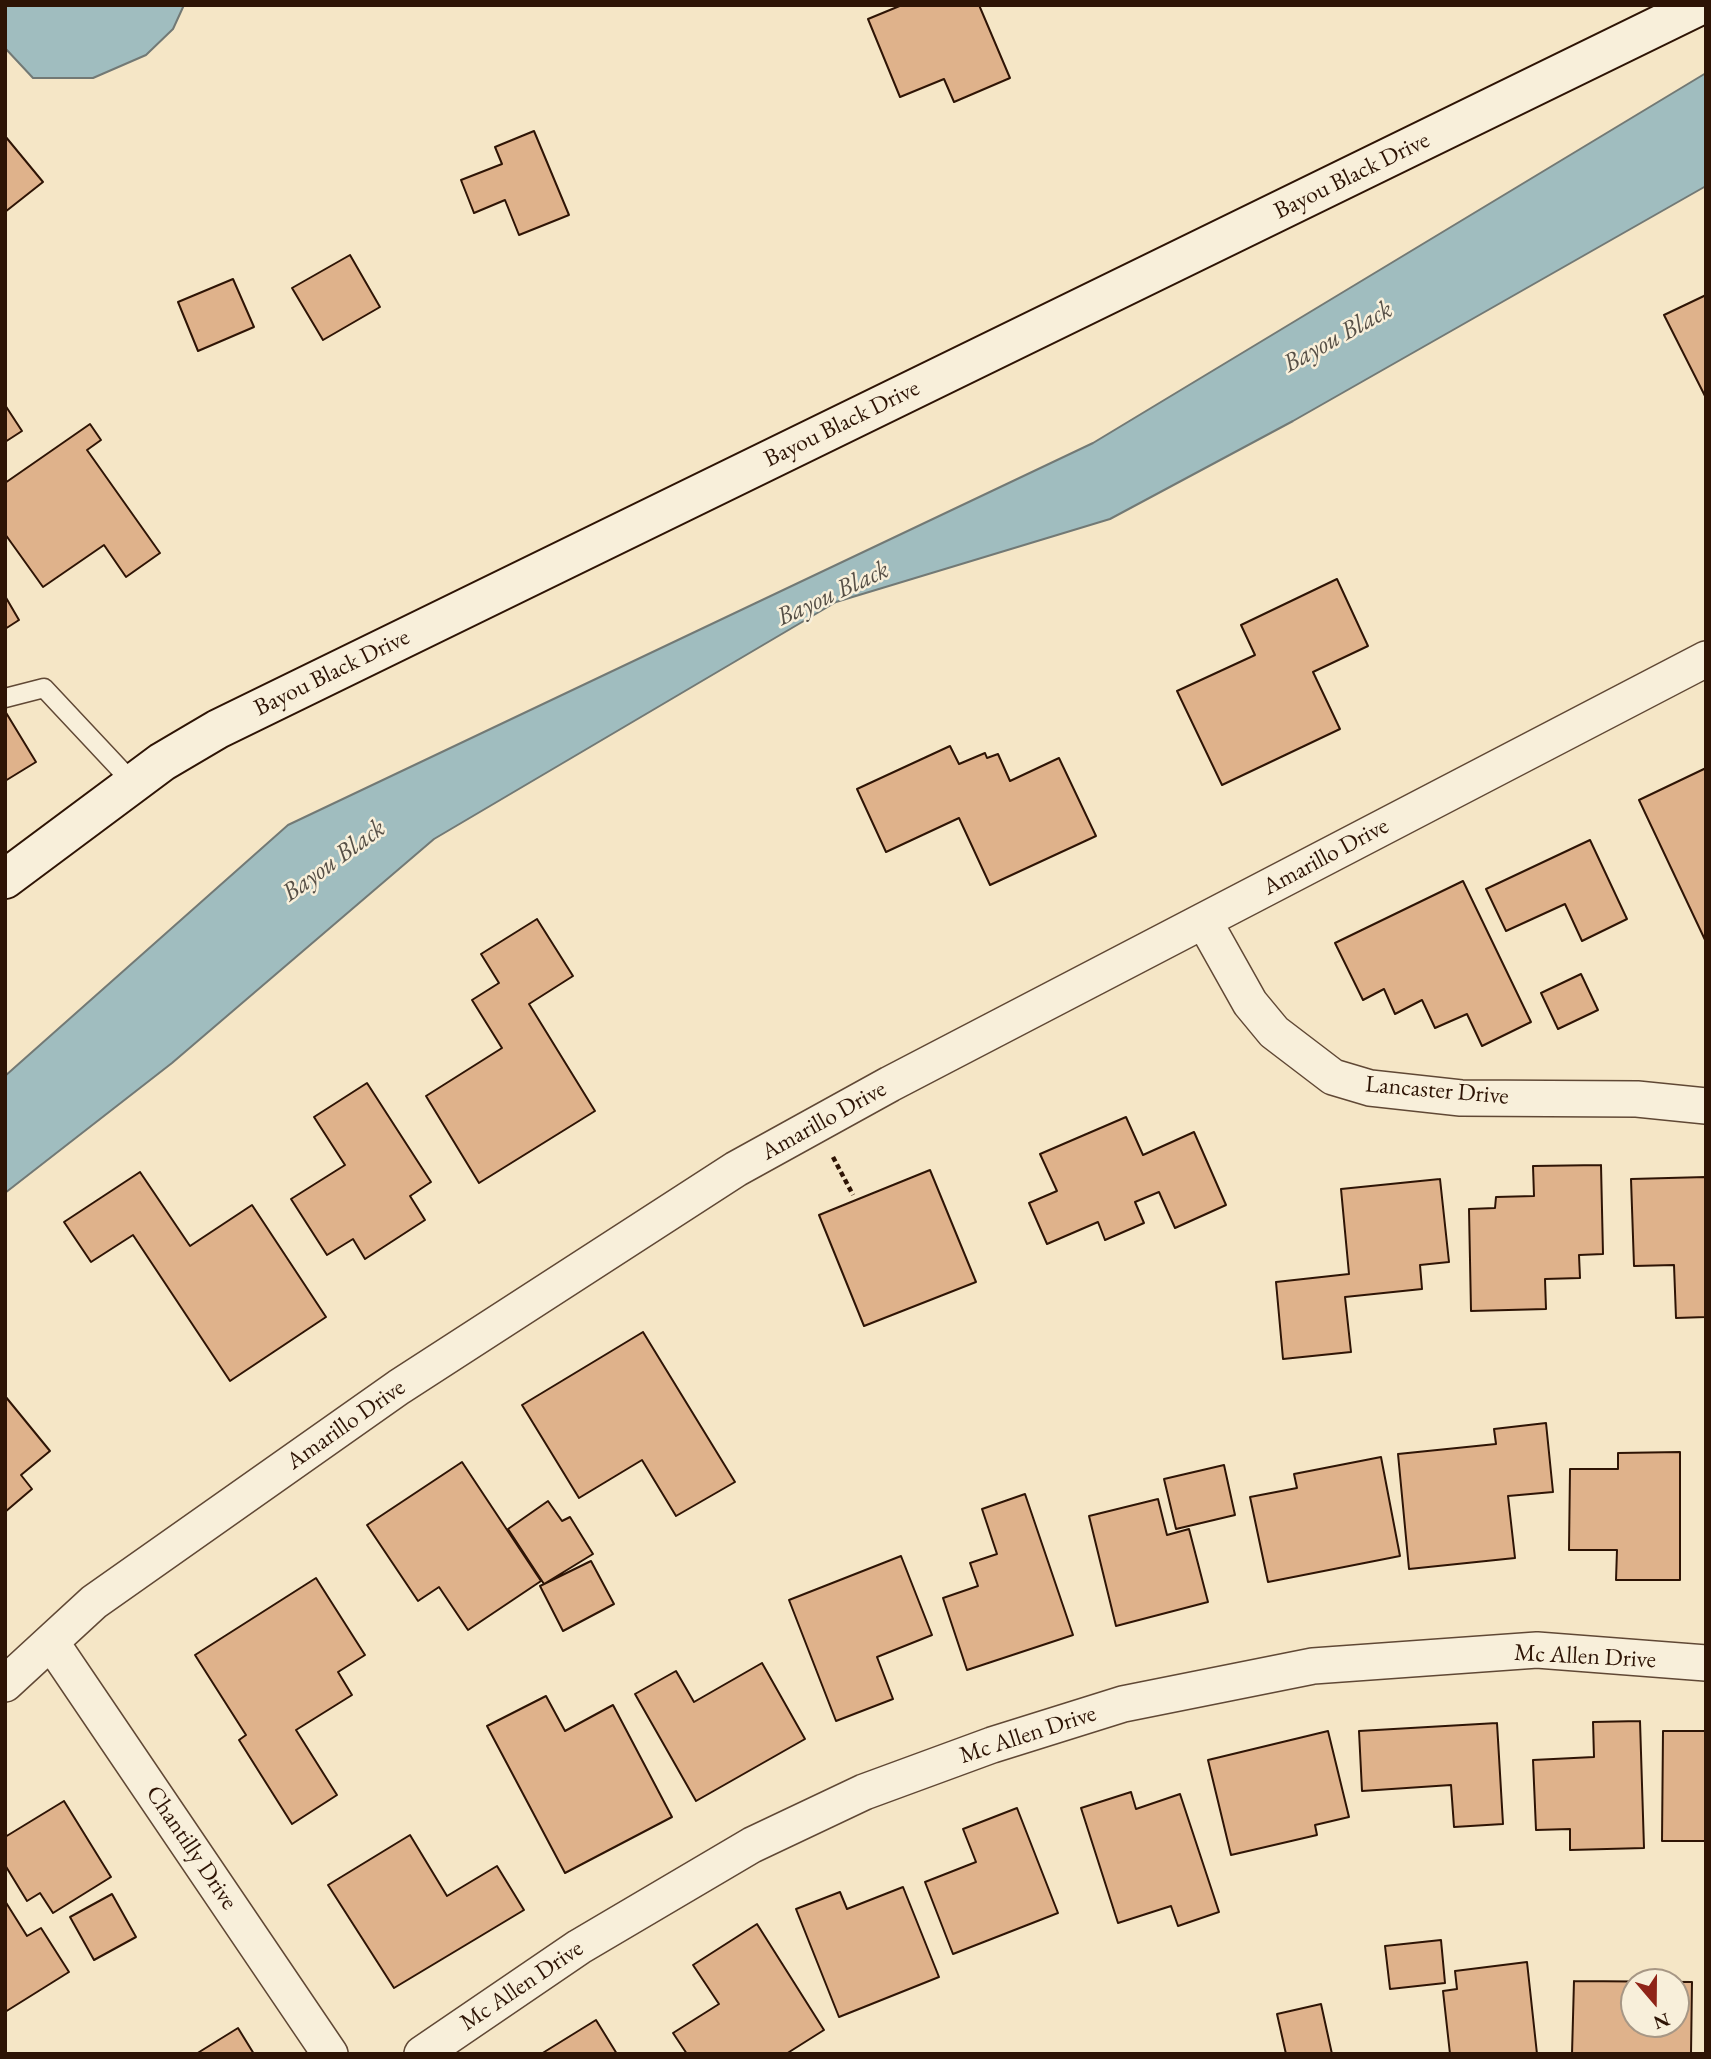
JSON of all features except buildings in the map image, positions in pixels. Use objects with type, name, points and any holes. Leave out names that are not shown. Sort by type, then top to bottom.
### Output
[{"type":"main road","name":"Bayou Black Drive","points":[[5,879],[133,783],[218,729],[1700,5]]},
{"type":"street","name":"Amarillo Drive","points":[[5,1684],[94,1602],[138,1571],[395,1390],[736,1169],[878,1091],[1706,659]]},
{"type":"street","name":"Lancaster Drive","points":[[1204,921],[1250,1003],[1274,1032],[1333,1077],[1370,1088],[1461,1098],[1637,1099],[1706,1106]]},
{"type":"street","name":"Chantilly Drive","points":[[51,1642],[330,2054]]},
{"type":"street","name":"Mc Allen Drive","points":[[422,2054],[579,1947],[752,1845],[864,1792],[992,1745],[1124,1704],[1312,1666],[1418,1658],[1537,1650],[1706,1664]]},
{"type":"lane","points":[[5,698],[44,688],[133,783]]},
{"type":"water","points":[[5,5],[184,5],[173,29],[146,55],[93,78],[33,78],[5,48]]},
{"type":"water","name":"Bayou Black","points":[[1706,73],[1706,186],[1293,421],[1110,519],[836,602],[434,839],[172,1063],[5,1193],[5,1076],[288,825],[1093,443]]}]
